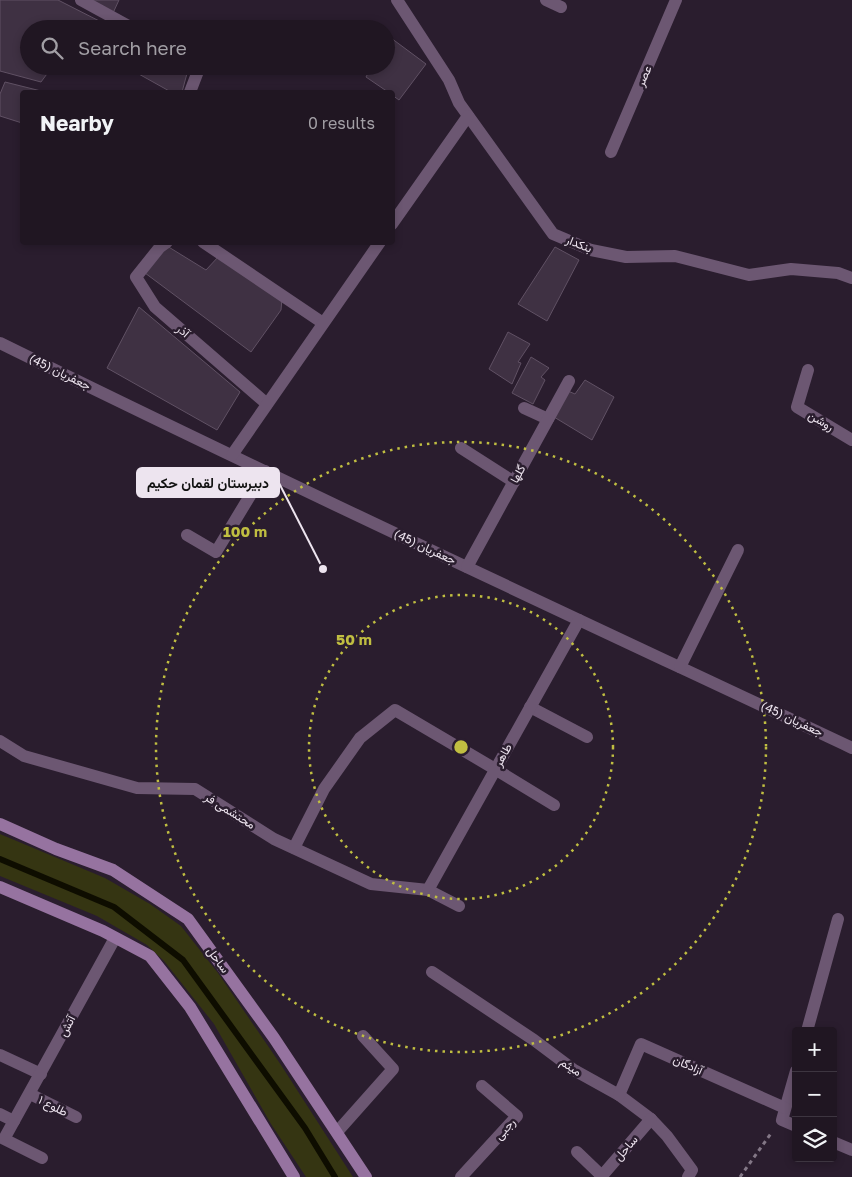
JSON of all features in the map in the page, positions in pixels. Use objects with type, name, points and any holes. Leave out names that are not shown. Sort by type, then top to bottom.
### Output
[{"type":"street","points":[[81,0],[118,20]]},
{"type":"street","name":"بنکدار","points":[[397,0],[449,80],[459,103],[553,234],[591,250],[626,256],[675,256],[749,275],[790,269],[838,273],[852,278]]},
{"type":"street","points":[[546,0],[561,7]]},
{"type":"street","name":"عصر","points":[[611,152],[676,0]]},
{"type":"street","points":[[191,90],[197,75]]},
{"type":"street","points":[[395,220],[468,116]]},
{"type":"street","name":"آذر","points":[[164,245],[136,277],[155,307],[267,404]]},
{"type":"street","points":[[207,245],[324,323]]},
{"type":"street","points":[[232,455],[378,245]]},
{"type":"street","name":"جعفریان (45)","points":[[0,343],[265,471],[852,748]]},
{"type":"street","name":"روشن","points":[[808,370],[797,407],[852,440]]},
{"type":"street","name":"گلها","points":[[467,567],[569,381]]},
{"type":"street","points":[[524,408],[548,420]]},
{"type":"street","points":[[461,448],[514,482]]},
{"type":"street","points":[[187,536],[216,552],[265,471]]},
{"type":"street","points":[[680,667],[738,550]]},
{"type":"street","name":"طاهر","points":[[428,890],[579,620]]},
{"type":"street","points":[[530,707],[587,737]]},
{"type":"street","points":[[294,848],[324,788],[360,738],[395,710],[554,805]]},
{"type":"street","name":"محتشمی فر","points":[[0,741],[24,756],[137,788],[195,789],[274,839],[371,884],[428,890]]},
{"type":"street","name":"ساحل","points":[[0,824],[56,849],[112,870],[188,919],[274,1038],[366,1177]]},
{"type":"street","points":[[0,887],[103,930],[150,956],[190,1007],[294,1177]]},
{"type":"street","points":[[428,890],[459,906]]},
{"type":"street","points":[[808,1027],[838,918]]},
{"type":"street","name":"آتش","points":[[42,1158],[4,1139],[115,938]]},
{"type":"street","name":"میثم","points":[[432,972],[534,1040],[574,1070],[619,1095],[651,1119],[667,1136],[692,1170],[688,1177]]},
{"type":"street","points":[[337,1132],[393,1069],[362,1036]]},
{"type":"street","name":"آزادگان","points":[[619,1095],[641,1044],[783,1114],[792,1122]]},
{"type":"street","points":[[0,1055],[41,1074]]},
{"type":"street","points":[[783,1114],[796,1072]]},
{"type":"street","name":"رجبی","points":[[462,1177],[517,1116],[482,1086]]},
{"type":"street","name":"طلوع ۱","points":[[30,1094],[76,1117]]},
{"type":"street","points":[[0,1114],[14,1121]]},
{"type":"street","name":"ساحل","points":[[601,1176],[651,1119]]},
{"type":"street","points":[[837,1144],[852,1150]]},
{"type":"street","points":[[576,1152],[601,1176]]},
{"type":"path","points":[[740,1177],[783,1114]]},
{"type":"shaded area","points":[[0,834],[105,878],[150,904],[181,926],[218,973],[281,1065],[353,1177],[306,1177],[271,1124],[214,1024],[164,961],[147,945],[97,916],[0,876]]},
{"type":"building","points":[[0,0],[58,0],[97,20],[20,20],[20,75],[46,75],[41,82],[0,71]]},
{"type":"building","points":[[89,0],[119,0],[113,13]]},
{"type":"building","points":[[395,41],[426,64],[399,100],[395,97],[395,90],[385,90],[366,77],[367,75],[395,75]]},
{"type":"building","points":[[141,75],[187,75],[183,90],[167,90]]},
{"type":"building","points":[[5,82],[37,90],[20,90],[20,122],[0,116],[0,94]]},
{"type":"building","points":[[167,246],[206,270],[219,256],[282,298],[281,310],[251,352],[145,273]]},
{"type":"building","points":[[555,247],[579,260],[547,321],[518,304]]},
{"type":"building","points":[[139,307],[240,392],[217,430],[107,368]]},
{"type":"building","points":[[508,332],[530,344],[518,362],[521,363],[512,384],[489,369]]},
{"type":"building","points":[[531,357],[549,368],[541,377],[545,380],[533,404],[512,393]]},
{"type":"building","points":[[585,380],[614,397],[592,440],[554,417],[568,391],[575,394]]},
{"type":"waterway","points":[[0,859],[114,907],[183,960],[305,1128],[335,1177]]},
{"type":"place","name":"دبیرستان لقمان حکیم","points":[[323,569]]}]
